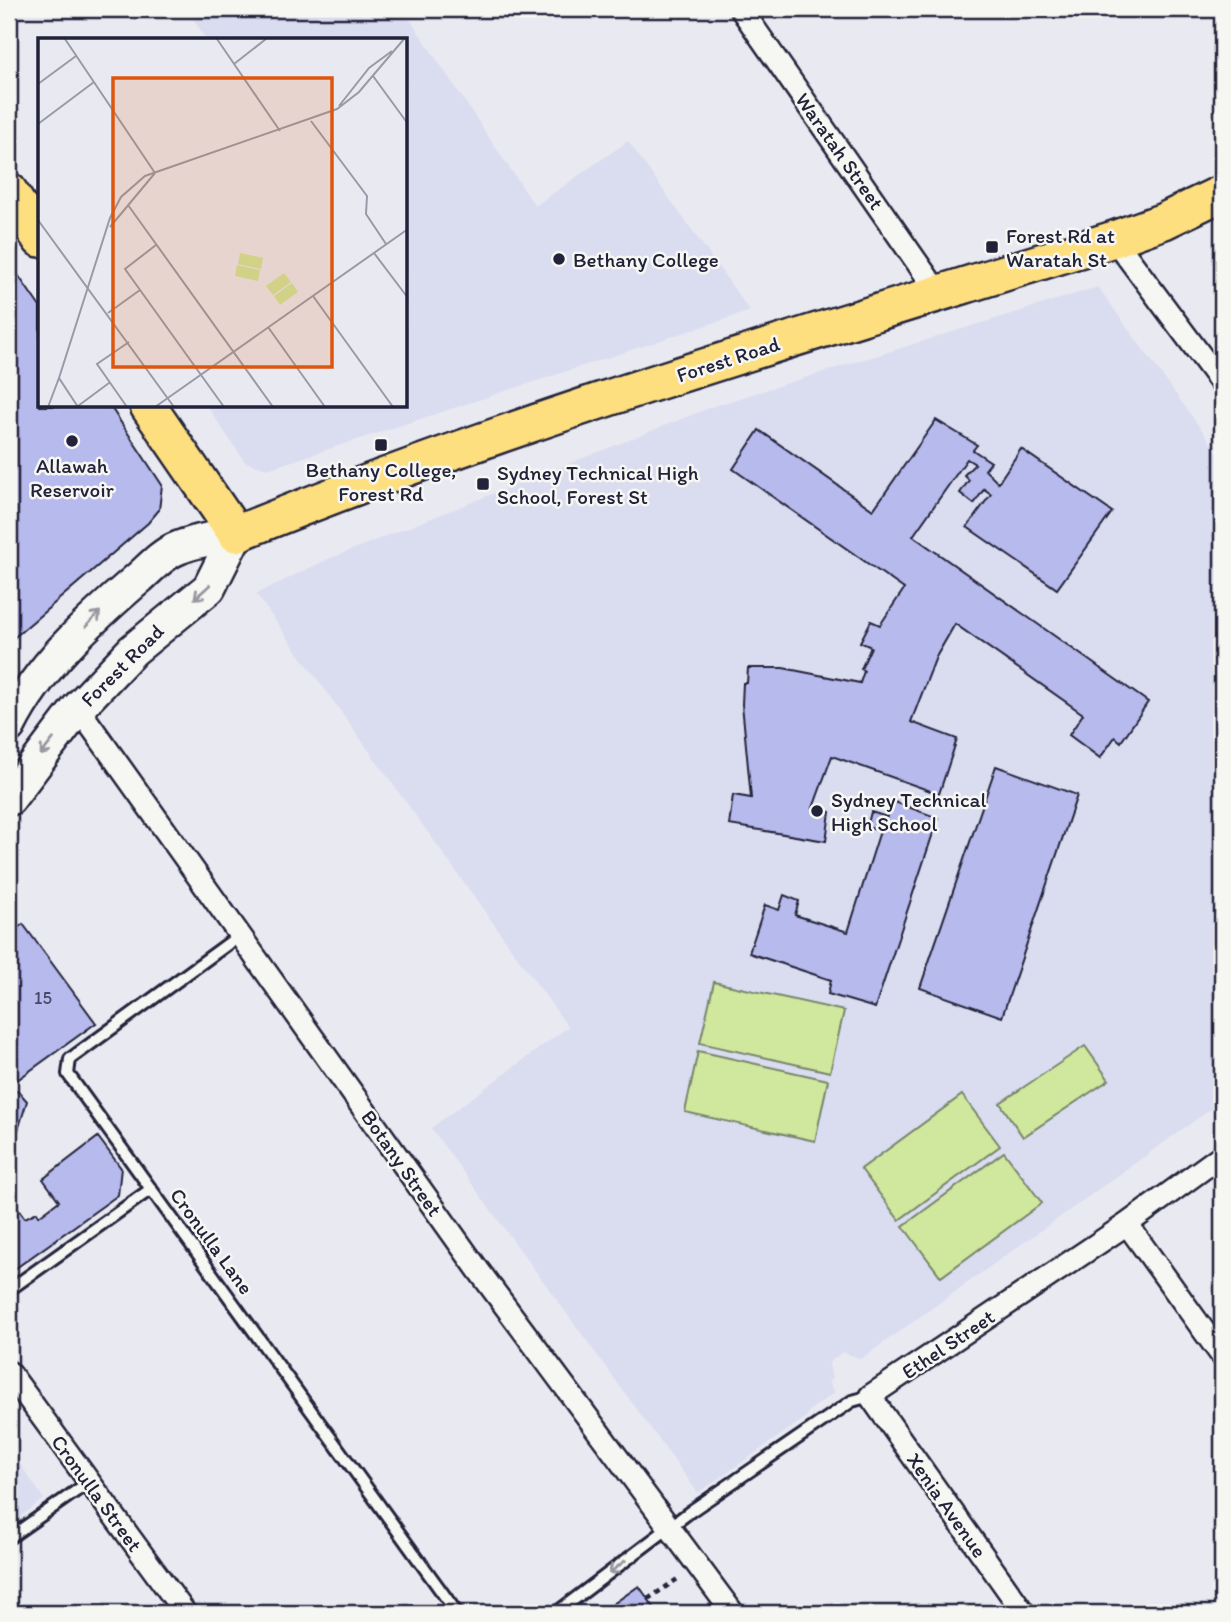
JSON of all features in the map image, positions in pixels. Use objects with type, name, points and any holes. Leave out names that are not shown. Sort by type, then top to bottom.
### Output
[{"type":"main road","points":[[9,191],[38,236]]},
{"type":"main road","name":"Forest Road","points":[[9,726],[31,687],[101,610],[177,548],[236,534],[387,474],[706,366],[1114,239],[1164,221],[1222,193]]},
{"type":"main road","points":[[149,408],[236,534]]},
{"type":"main road","name":"Forest Road","points":[[9,799],[78,708],[133,650],[209,587],[236,534]]},
{"type":"street","name":"Waratah Street","points":[[741,9],[939,294]]},
{"type":"street","points":[[1114,239],[1222,384]]},
{"type":"street","name":"Botany Street","points":[[78,708],[479,1271],[733,1613]]},
{"type":"street","name":"Ethel Street","points":[[870,1396],[1127,1224],[1222,1154]]},
{"type":"street","points":[[1127,1224],[1222,1356]]},
{"type":"street","name":"Cronulla Street","points":[[9,1372],[185,1613]]},
{"type":"street","name":"Xenia Avenue","points":[[870,1396],[1024,1613]]},
{"type":"lane","name":"Cronulla Lane","points":[[240,935],[70,1059],[68,1074],[457,1613]]},
{"type":"lane","points":[[9,1290],[151,1189]]},
{"type":"lane","name":"Ethel Street","points":[[556,1613],[671,1526],[852,1401],[870,1396]]},
{"type":"lane","points":[[9,1538],[89,1482]]},
{"type":"path","points":[[648,1599],[699,1565]]},
{"type":"shaded area","name":"Bethany College","points":[[188,9],[403,9],[535,206],[628,141],[750,311],[268,469],[245,462],[208,408],[408,408],[408,38],[205,38]]},
{"type":"shaded area","name":"Sydney Technical High School","points":[[1098,287],[1222,458],[1222,1101],[861,1359],[842,1352],[829,1363],[832,1379],[828,1382],[835,1392],[810,1410],[805,1418],[698,1493],[431,1128],[568,1027],[256,594],[326,560],[714,406]]},
{"type":"shaded area","points":[[9,1448],[44,1499],[9,1525]]},
{"type":"green space","points":[[714,982],[844,1011],[830,1072],[700,1043]]},
{"type":"green space","points":[[1085,1046],[1109,1080],[1023,1137],[1000,1103]]},
{"type":"green space","points":[[698,1051],[828,1080],[815,1141],[685,1112]]},
{"type":"green space","points":[[962,1095],[1000,1146],[899,1220],[861,1169]]},
{"type":"green space","points":[[1004,1152],[1042,1203],[941,1277],[903,1226]]},
{"type":"building","name":"Allawah Reservoir","points":[[9,262],[38,304],[38,408],[111,408],[162,485],[159,510],[148,523],[9,642]]},
{"type":"building","points":[[936,420],[977,445],[973,450],[991,462],[985,470],[998,483],[1021,449],[1112,512],[1057,589],[967,527],[991,494],[984,489],[974,504],[960,493],[969,480],[964,475],[975,464],[967,459],[913,536],[1148,702],[1121,742],[1115,737],[1100,758],[1069,735],[1083,714],[955,624],[936,657],[911,722],[957,739],[939,794],[832,756],[813,808],[830,812],[826,841],[729,825],[733,795],[751,798],[742,704],[743,683],[747,683],[748,668],[783,668],[860,683],[864,671],[861,669],[871,647],[860,642],[871,621],[880,625],[904,589],[733,469],[759,430],[873,510]]},
{"type":"building","points":[[996,766],[1077,795],[1002,1017],[920,988]]},
{"type":"building","points":[[892,801],[938,818],[875,1008],[828,994],[831,980],[749,953],[765,905],[779,910],[784,895],[799,901],[795,915],[848,932],[880,831],[867,827],[871,812],[887,817]]},
{"type":"building","points":[[23,924],[96,1023],[13,1083],[9,1076],[9,934]]},
{"type":"building","points":[[9,1089],[19,1092],[27,1101],[9,1160]]},
{"type":"building","points":[[98,1137],[121,1168],[118,1195],[9,1273],[9,1204],[13,1202],[25,1218],[37,1212],[39,1216],[59,1201],[43,1179]]},
{"type":"building","points":[[639,1586],[658,1613],[600,1613]]},
{"type":"place","name":"Forest Rd at Waratah St","points":[[992,247]]},
{"type":"place","name":"Bethany College","points":[[559,259]]},
{"type":"place","name":"Allawah Reservoir","points":[[72,441]]},
{"type":"place","name":"Bethany College, Forest Rd","points":[[381,445]]},
{"type":"place","name":"Sydney Technical High School, Forest St","points":[[483,484]]},
{"type":"place","name":"Sydney Technical High School","points":[[817,811]]}]
